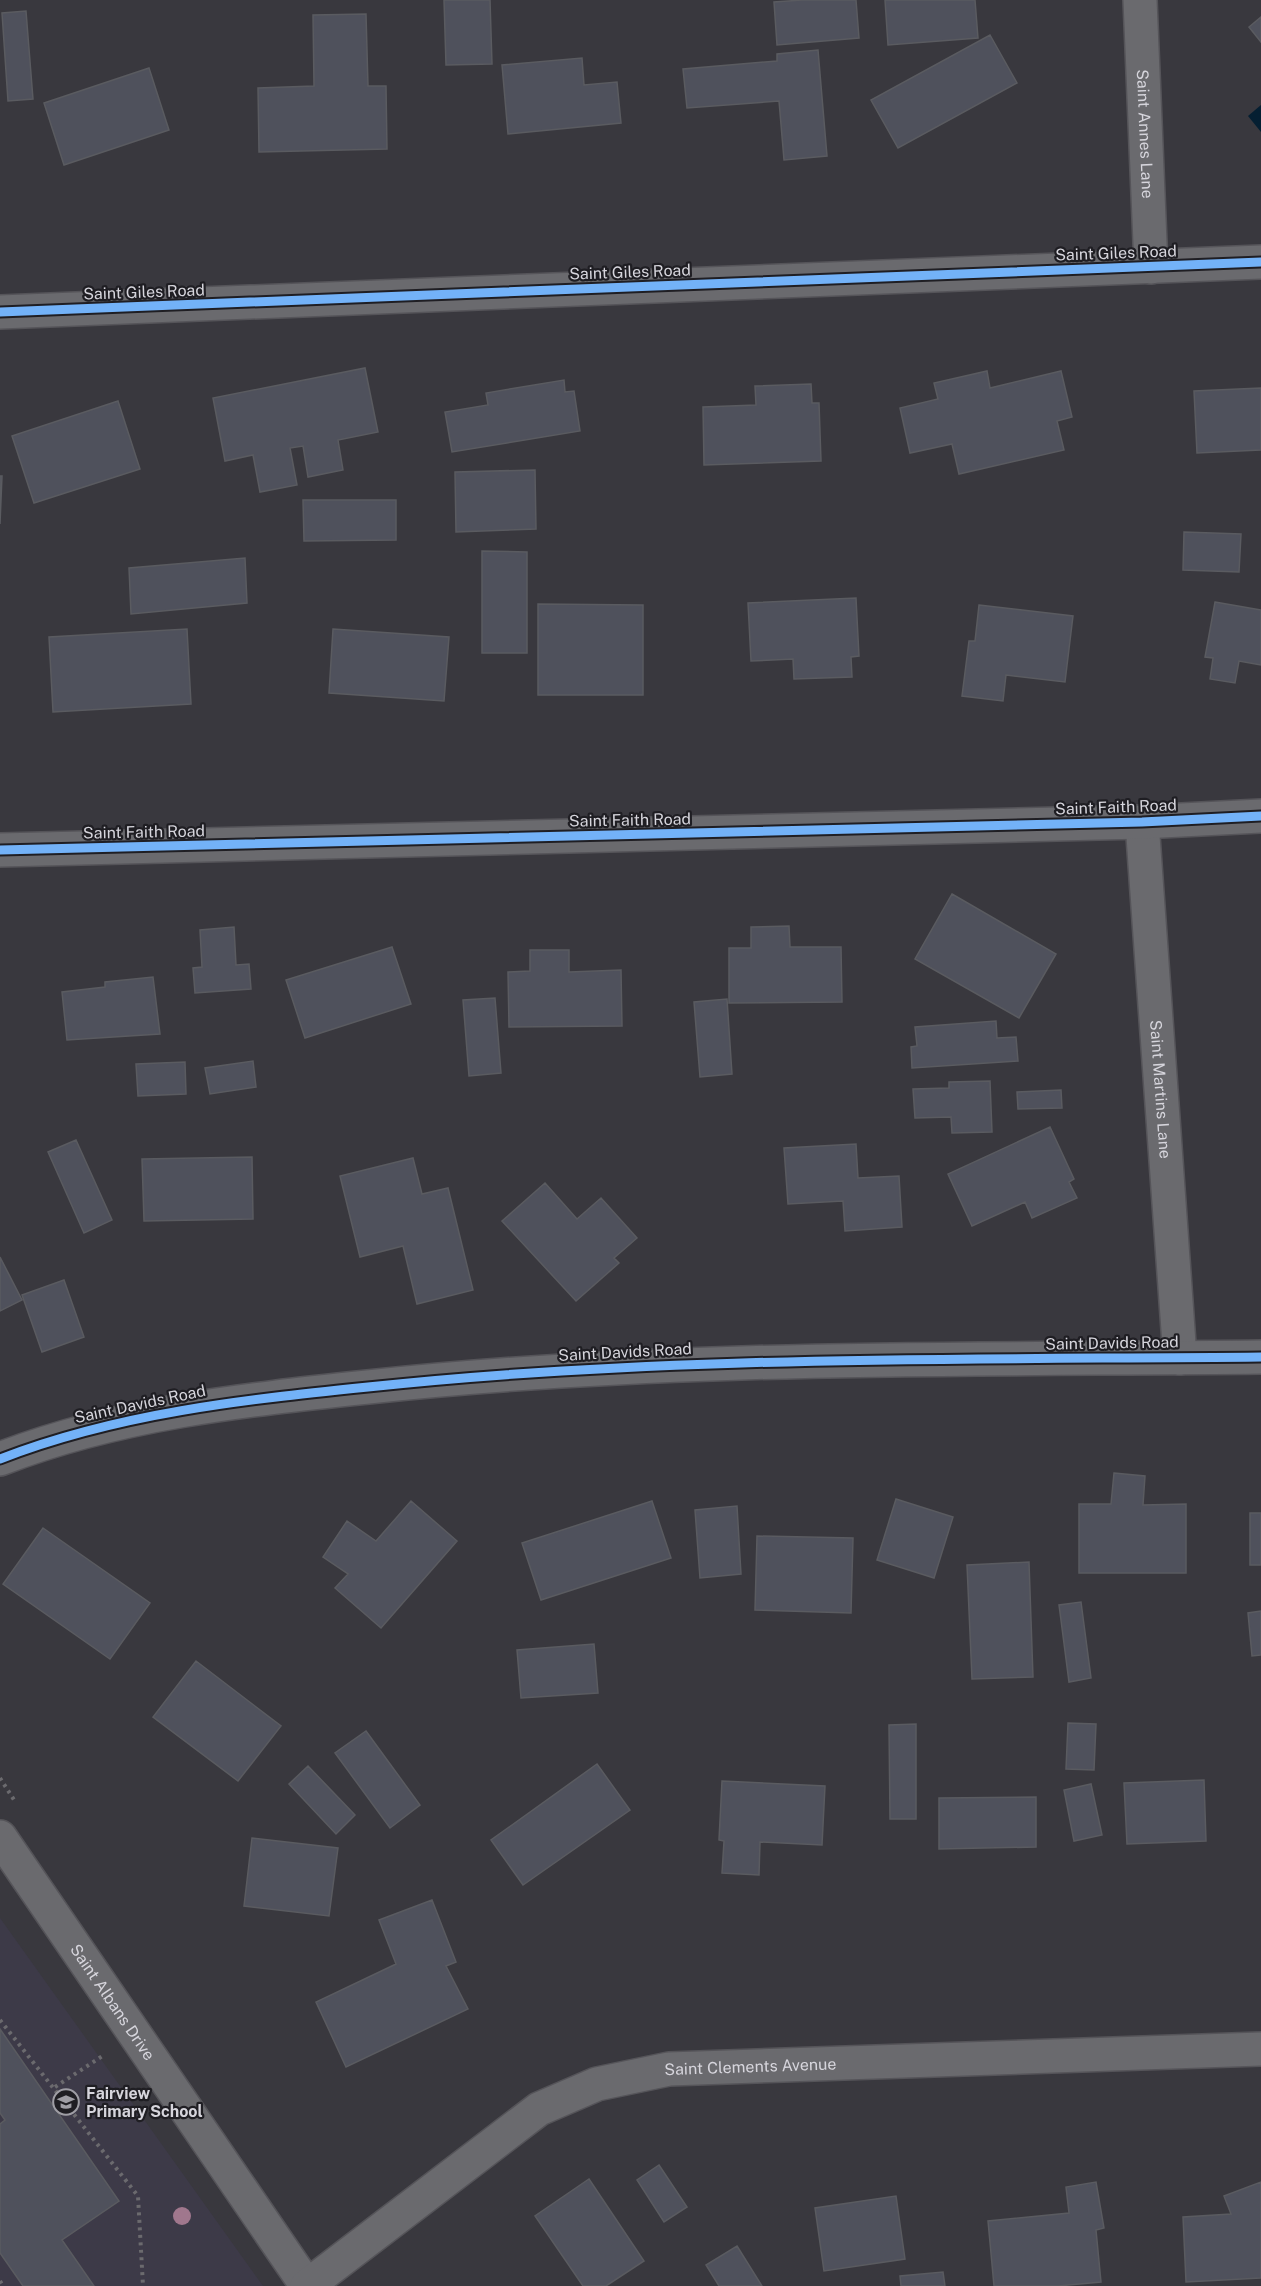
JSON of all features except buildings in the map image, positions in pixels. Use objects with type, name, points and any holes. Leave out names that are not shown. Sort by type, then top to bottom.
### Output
[{"type":"street","name":"Saint Annes Lane","points":[[1140,0],[1151,267]]},
{"type":"street","name":"Saint Giles Road","points":[[0,312],[1261,262]]},
{"type":"street","name":"Saint Faith Road","points":[[0,850],[1142,822],[1261,816]]},
{"type":"street","name":"Saint Martins Lane","points":[[1142,822],[1180,1358]]},
{"type":"street","name":"Saint Davids Road","points":[[0,1459],[46,1441],[78,1432],[225,1402],[482,1375],[712,1363],[1261,1357]]},
{"type":"street","name":"Saint Albans Drive","points":[[0,1837],[307,2286]]},
{"type":"street","name":"Saint Clements Avenue","points":[[307,2286],[538,2109],[597,2084],[669,2069],[1261,2049]]},
{"type":"path","points":[[0,2020],[55,2087],[138,2196],[143,2286]]},
{"type":"path","points":[[55,2087],[135,2034]]},
{"type":"path","points":[[0,2281],[3,2286]]},
{"type":"shaded area","name":"Fairview Primary School","points":[[0,1918],[263,2286],[0,2286]]},
{"type":"water","points":[[1261,105],[1261,132],[1248,116]]},
{"type":"cycle path","points":[[0,312],[1261,262]]},
{"type":"cycle path","points":[[0,850],[1142,822],[1261,816]]},
{"type":"cycle path","points":[[0,1459],[90,1430],[181,1411],[274,1397],[479,1377],[591,1369],[814,1361],[1261,1357]]},
{"type":"place","name":"Fairview Primary School","points":[[66,2102]]}]
